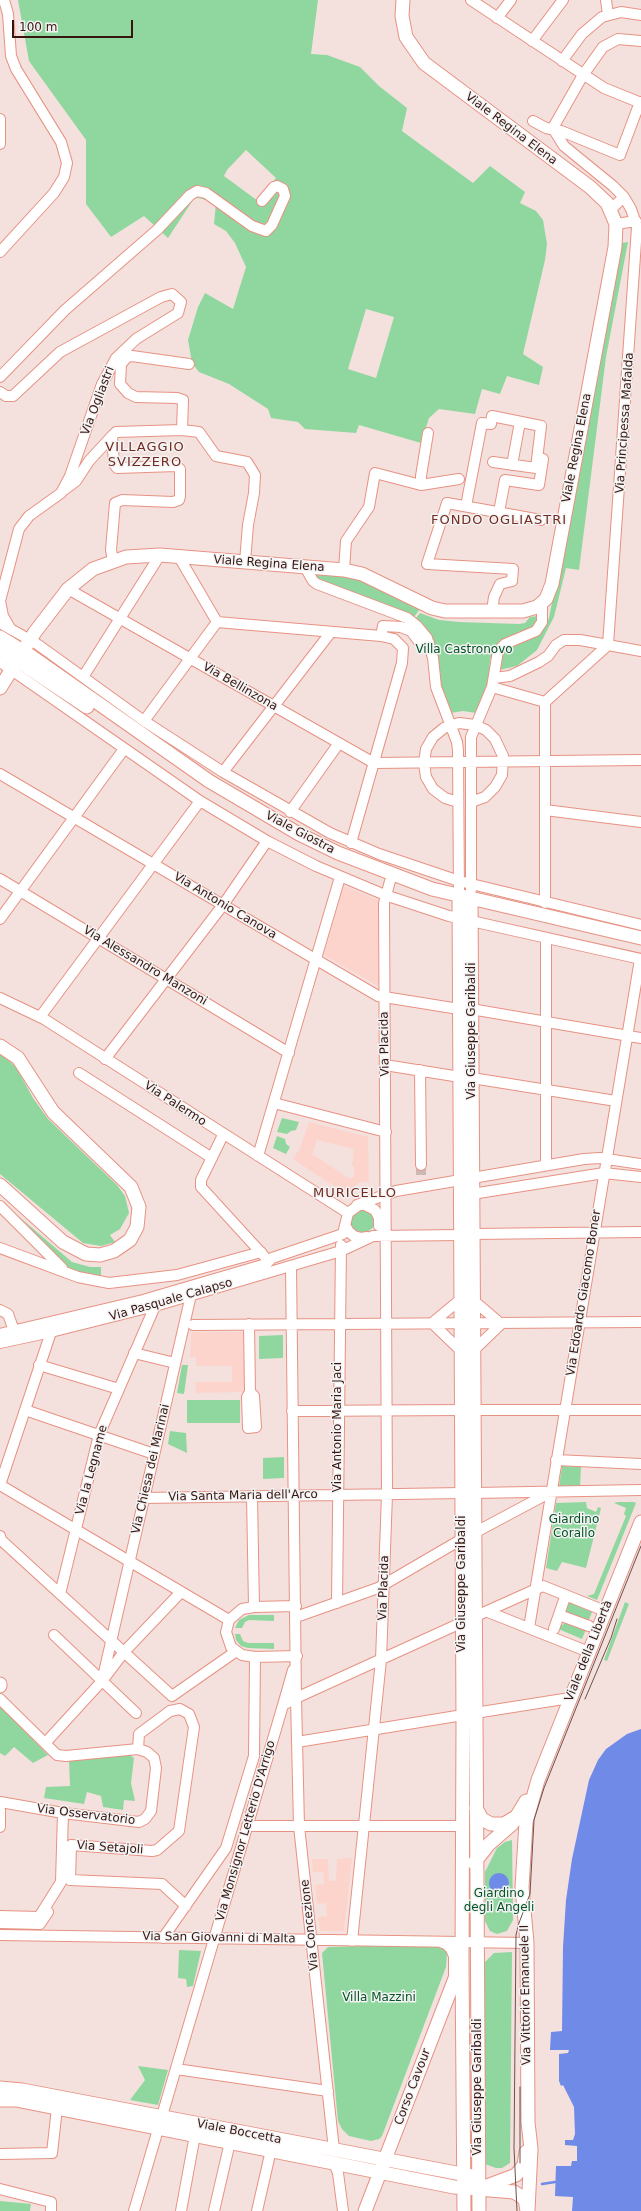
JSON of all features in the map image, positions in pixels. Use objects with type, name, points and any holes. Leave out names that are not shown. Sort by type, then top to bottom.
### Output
[{"type":"main road","name":"Viale Regina Elena","points":[[18,660],[30,640],[68,589],[82,576],[113,560],[137,555],[160,555],[344,570],[372,578],[437,610],[523,611],[542,603],[546,599],[552,584],[615,247],[616,224],[611,209],[590,187],[424,63],[406,38],[401,1]]},
{"type":"main road","name":"Viale Giostra","points":[[0,637],[18,660],[225,800],[335,860],[390,881],[641,955]]},
{"type":"main road","name":"Viale Giostra","points":[[0,649],[193,770],[293,830],[338,853],[465,902],[641,938]]},
{"type":"main road","points":[[0,688],[18,660]]},
{"type":"main road","name":"Via Giuseppe Garibaldi","points":[[465,902],[468,1493],[462,1539],[469,1620]]},
{"type":"main road","points":[[0,1046],[18,1058],[53,1112],[131,1187],[138,1207],[137,1227],[130,1240],[114,1251],[100,1255],[86,1254],[63,1242],[0,1185]]},
{"type":"main road","name":"Via Giuseppe Garibaldi","points":[[466,1178],[472,1194],[467,1235]]},
{"type":"main road","name":"Via Giuseppe Garibaldi","points":[[464,2211],[462,1962],[463,1821],[469,1714],[469,1620],[474,1532],[468,1493]]},
{"type":"main road","name":"Viale della Libertà","points":[[538,1780],[641,1522]]},
{"type":"main road","name":"Via Giuseppe Garibaldi","points":[[469,1714],[476,1808],[478,2211]]},
{"type":"main road","points":[[463,1878],[476,1861],[519,1814],[538,1780]]},
{"type":"main road","name":"Via Vittorio Emanuele II","points":[[528,2211],[531,2150],[528,2122],[527,1943],[522,1898],[524,1844],[528,1814],[538,1780]]},
{"type":"main road","points":[[476,1808],[482,1819],[491,1824],[504,1824],[519,1814]]},
{"type":"main road","name":"Corso Cavour","points":[[365,2211],[462,1962]]},
{"type":"main road","name":"Viale Boccetta","points":[[0,2088],[22,2090],[160,2123],[195,2135],[271,2150],[334,2156]]},
{"type":"main road","name":"Viale Boccetta","points":[[0,2100],[16,2100],[56,2108],[160,2123],[383,2165],[464,2182],[478,2174]]},
{"type":"main road","points":[[478,2188],[513,2177],[520,2172],[525,2158],[528,2122]]},
{"type":"main road","points":[[464,2182],[478,2188],[520,2194],[525,2199],[528,2211]]},
{"type":"street","points":[[0,252],[54,193],[64,177],[67,162],[61,142],[16,69],[11,56],[8,14],[4,0]]},
{"type":"street","points":[[471,0],[583,75],[615,94],[641,103],[620,155],[554,128],[546,128],[533,121]]},
{"type":"street","points":[[497,18],[512,0]]},
{"type":"street","points":[[532,41],[563,0]]},
{"type":"street","points":[[606,0],[608,15]]},
{"type":"street","points":[[562,61],[586,29],[597,20],[608,15],[621,12],[641,15]]},
{"type":"street","points":[[554,128],[583,75],[600,51],[610,42],[623,38],[641,41]]},
{"type":"street","points":[[0,119],[0,144]]},
{"type":"street","name":"Via Principessa Mafalda","points":[[554,128],[564,146],[613,186],[624,197],[636,221],[637,245],[608,645]]},
{"type":"street","points":[[0,377],[65,310],[157,230],[190,194],[197,192],[206,193],[252,226],[266,230],[272,225],[284,196],[283,189],[277,186],[274,187],[262,201]]},
{"type":"street","points":[[611,209],[624,197]]},
{"type":"street","points":[[616,224],[636,221]]},
{"type":"street","name":"Via Ogliastri","points":[[0,392],[6,396],[16,394],[60,352],[156,300],[172,294],[179,298],[181,306],[178,313],[127,345],[116,358],[109,369],[70,476],[60,493],[29,516],[19,529],[0,601],[3,616],[10,628]]},
{"type":"street","points":[[182,430],[184,404],[181,399],[136,397],[122,387],[120,372],[124,359],[132,356],[189,364]]},
{"type":"street","points":[[109,369],[120,372]]},
{"type":"street","points":[[466,506],[482,423],[491,424],[492,416],[541,426],[536,468],[493,462]]},
{"type":"street","points":[[512,465],[520,422]]},
{"type":"street","points":[[60,493],[76,481],[89,461],[116,432],[182,430],[199,432],[216,456],[247,462],[255,474],[245,562]]},
{"type":"street","points":[[499,512],[505,480],[539,485],[548,430]]},
{"type":"street","points":[[421,484],[428,433]]},
{"type":"street","points":[[112,436],[113,461],[117,468],[172,465],[180,469],[180,496],[176,501],[122,500],[115,503],[111,550],[113,560]]},
{"type":"street","points":[[344,570],[346,541],[369,507],[375,473],[421,484],[459,479]]},
{"type":"street","points":[[492,611],[494,597],[500,584],[512,581],[513,568],[427,564],[447,503],[541,520]]},
{"type":"street","points":[[83,677],[160,555]]},
{"type":"street","points":[[179,557],[217,622]]},
{"type":"street","points":[[305,567],[313,581],[317,584],[412,622],[422,631],[429,643]]},
{"type":"street","name":"Via Bellinzona","points":[[68,589],[374,763],[641,760]]},
{"type":"street","name":"Via Giuseppe Garibaldi","points":[[465,902],[471,884],[469,745],[476,722],[493,682],[495,660],[498,651],[506,644],[536,631],[542,622],[542,603]]},
{"type":"street","points":[[0,622],[30,640]]},
{"type":"street","points":[[217,622],[381,636],[394,639],[403,648],[402,663],[351,843]]},
{"type":"street","points":[[144,721],[217,622]]},
{"type":"street","points":[[381,636],[383,626],[401,627],[411,631],[420,643],[429,643]]},
{"type":"street","points":[[223,772],[331,632]]},
{"type":"street","name":"Viale Giostra","points":[[30,640],[144,721],[223,772],[290,812],[351,843],[427,872],[545,903],[641,925]]},
{"type":"street","points":[[493,682],[510,676],[539,662],[548,656],[556,645],[564,640],[580,640],[641,651]]},
{"type":"street","name":"Via Giuseppe Garibaldi","points":[[429,643],[436,687],[457,742],[459,881],[465,902]]},
{"type":"street","points":[[545,903],[546,702],[608,645]]},
{"type":"street","name":"Viale Giostra","points":[[0,662],[18,660],[124,749],[200,801],[267,841],[340,877],[385,895],[465,920],[546,938],[641,955]]},
{"type":"street","points":[[493,682],[546,702]]},
{"type":"street","points":[[458,802],[444,798],[434,789],[426,777],[421,763],[429,743],[449,722],[476,722],[495,739],[507,762],[502,776],[495,788],[485,797],[471,802]]},
{"type":"street","points":[[290,812],[339,743]]},
{"type":"street","points":[[0,919],[124,749]]},
{"type":"street","name":"Via Antonio Canova","points":[[0,774],[378,996],[641,1038]]},
{"type":"street","points":[[40,1017],[200,801]]},
{"type":"street","points":[[545,810],[641,822]]},
{"type":"street","points":[[105,1059],[223,906],[267,841]]},
{"type":"street","points":[[258,1156],[317,961],[340,877]]},
{"type":"street","name":"Via Alessandro Manzoni","points":[[0,879],[167,978],[289,1053]]},
{"type":"street","name":"Via Placida","points":[[352,1940],[382,1660],[387,1494],[384,998],[385,895],[390,881]]},
{"type":"street","points":[[546,938],[546,1165]]},
{"type":"street","name":"Via Edoardo Giacomo Boner","points":[[529,1628],[593,1233],[641,955]]},
{"type":"street","name":"Via Palermo","points":[[0,998],[40,1017],[223,1135],[352,1209]]},
{"type":"street","points":[[385,1065],[616,1101]]},
{"type":"street","points":[[420,1070],[421,1166]]},
{"type":"street","points":[[79,1073],[212,1158]]},
{"type":"street","points":[[274,1103],[386,1132]]},
{"type":"street","points":[[223,1135],[201,1180],[201,1188],[261,1252],[267,1261]]},
{"type":"street","points":[[343,1237],[352,1209],[386,1194],[421,1182],[466,1178],[594,1158],[641,1164]]},
{"type":"street","points":[[472,1194],[604,1173],[641,1177]]},
{"type":"street","points":[[352,1209],[365,1205],[370,1207],[377,1213],[385,1235]]},
{"type":"street","points":[[0,1206],[67,1272]]},
{"type":"street","points":[[343,1237],[361,1238],[373,1236],[378,1228],[379,1218]]},
{"type":"street","points":[[343,1237],[348,1232],[361,1238]]},
{"type":"street","points":[[0,1330],[138,1298],[267,1261],[272,1262],[343,1237],[385,1235],[641,1232]]},
{"type":"street","name":"Via Pasquale Calapso","points":[[0,1343],[155,1306],[291,1266],[343,1237]]},
{"type":"street","name":"Via Antonio Maria Jaci","points":[[338,1603],[339,1324],[343,1237]]},
{"type":"street","points":[[0,1248],[100,1283],[123,1282],[177,1275],[261,1252]]},
{"type":"street","points":[[0,1334],[143,1300],[266,1264],[267,1261]]},
{"type":"street","points":[[290,1324],[291,1266]]},
{"type":"street","name":"Via Chiesa dei Marinai","points":[[102,1681],[191,1295]]},
{"type":"street","points":[[432,1323],[467,1299],[501,1324]]},
{"type":"street","name":"Via la Legname","points":[[60,1594],[99,1435],[155,1306]]},
{"type":"street","points":[[0,1310],[8,1314],[13,1328]]},
{"type":"street","points":[[193,1325],[641,1322]]},
{"type":"street","points":[[432,1323],[467,1350],[501,1324]]},
{"type":"street","points":[[249,1324],[250,1392]]},
{"type":"street","name":"Via Monsignor Letterio D'Arrigo","points":[[290,1324],[297,1656],[296,1698]]},
{"type":"street","points":[[51,1332],[0,1485],[229,1620]]},
{"type":"street","points":[[134,1353],[175,1363]]},
{"type":"street","points":[[39,1365],[118,1389]]},
{"type":"street","points":[[24,1410],[154,1454]]},
{"type":"street","points":[[292,1411],[641,1410]]},
{"type":"street","points":[[556,1460],[641,1464]]},
{"type":"street","points":[[474,1532],[550,1492],[641,1490]]},
{"type":"street","name":"Via Santa Maria dell'Arco","points":[[144,1498],[550,1492]]},
{"type":"street","points":[[252,1496],[254,1607]]},
{"type":"street","points":[[0,1536],[1,1540],[111,1642],[172,1696],[235,1652]]},
{"type":"street","points":[[296,1617],[338,1603],[384,1584],[462,1539]]},
{"type":"street","points":[[282,1705],[543,1586],[605,1611]]},
{"type":"street","points":[[49,1739],[102,1681],[124,1652],[181,1592]]},
{"type":"street","points":[[554,1629],[564,1600]]},
{"type":"street","points":[[296,1606],[254,1607],[237,1611],[229,1620],[227,1638],[235,1652],[242,1655],[255,1657],[297,1656]]},
{"type":"street","points":[[488,1612],[589,1652]]},
{"type":"street","points":[[559,1615],[589,1626]]},
{"type":"street","points":[[54,1635],[136,1713]]},
{"type":"street","name":"Via Monsignor Letterio D'Arrigo","points":[[134,2211],[297,1656]]},
{"type":"street","points":[[163,1938],[226,1848],[254,1756],[255,1657]]},
{"type":"street","name":"Via Concezione","points":[[296,1698],[299,1826],[334,2156],[338,2173],[343,2211]]},
{"type":"street","points":[[297,1742],[570,1698]]},
{"type":"street","points":[[0,1700],[57,1755],[66,1756],[138,1749]]},
{"type":"street","name":"Via Setajoli","points":[[70,1880],[70,1845],[152,1851],[157,1850],[179,1831],[193,1731],[193,1721],[189,1714],[180,1709],[170,1711],[139,1734],[138,1749]]},
{"type":"street","name":"Via Osservatorio","points":[[0,1802],[63,1813],[133,1823],[139,1822],[145,1819],[151,1810],[156,1768],[154,1758],[147,1752],[138,1749]]},
{"type":"street","points":[[0,1810],[0,1827]]},
{"type":"street","points":[[0,1916],[39,1917],[61,1882],[63,1813]]},
{"type":"street","points":[[247,1826],[450,1826],[463,1821]]},
{"type":"street","points":[[0,1923],[40,1924],[70,1880],[162,1884],[186,1906]]},
{"type":"street","name":"Via San Giovanni di Malta","points":[[0,1935],[527,1943]]},
{"type":"street","points":[[438,1941],[446,1944],[451,1949],[454,1956],[454,1982]]},
{"type":"street","points":[[176,2069],[328,2091]]},
{"type":"street","points":[[0,2154],[52,2153],[56,2108]]},
{"type":"street","points":[[180,2211],[195,2135]]},
{"type":"street","points":[[214,2211],[230,2142]]},
{"type":"street","points":[[257,2211],[271,2150]]},
{"type":"street","points":[[0,2189],[51,2206]]},
{"type":"shaded area","points":[[344,886],[378,900],[378,986],[324,955]]},
{"type":"shaded area","points":[[309,1122],[368,1137],[369,1182],[360,1182],[346,1194],[293,1159],[300,1148]],"holes":[[[317,1140],[354,1149],[352,1166],[354,1166],[354,1176],[350,1179],[312,1154]]]},
{"type":"shaded area","points":[[191,1332],[243,1332],[245,1392],[196,1393],[195,1382],[232,1382],[232,1366],[196,1366],[196,1356],[190,1358]]},
{"type":"shaded area","points":[[352,1858],[344,1931],[320,1931],[318,1917],[327,1916],[326,1903],[317,1904],[315,1885],[324,1884],[323,1872],[313,1872],[312,1859],[328,1859],[329,1881],[336,1881],[337,1859]]},
{"type":"green space","points":[[18,0],[318,0],[311,54],[327,55],[360,67],[379,86],[407,108],[402,131],[473,183],[490,166],[525,192],[520,203],[536,211],[543,220],[547,244],[545,260],[523,354],[543,367],[539,385],[507,376],[500,394],[482,389],[475,414],[439,409],[429,418],[421,443],[359,425],[356,433],[305,429],[298,422],[271,418],[268,409],[229,384],[199,372],[192,363],[188,340],[198,307],[205,293],[233,309],[246,267],[235,243],[226,231],[214,224],[216,203],[195,197],[168,238],[144,216],[111,237],[86,204],[86,140],[29,61]],"holes":[[[246,150],[276,178],[258,201],[224,176],[227,170]],[[366,309],[394,317],[376,378],[348,369]]]},
{"type":"green space","points":[[628,242],[606,357],[579,570],[566,568],[554,617],[537,650],[517,666],[499,670],[502,654],[505,650],[537,636],[544,629],[549,618],[621,243]]},
{"type":"green space","points":[[316,575],[337,575],[359,579],[420,609],[414,617],[317,581]]},
{"type":"green space","name":"Villa Castronovo","points":[[420,613],[439,620],[519,624],[525,623],[530,617],[538,616],[533,627],[503,639],[494,648],[490,660],[489,679],[476,713],[463,711],[450,713],[442,693],[436,647],[429,632],[416,618]]},
{"type":"green space","points":[[0,1053],[16,1067],[33,1098],[48,1119],[117,1185],[125,1196],[129,1213],[120,1229],[110,1235],[115,1242],[101,1246],[83,1243],[0,1174]]},
{"type":"green space","points":[[282,1118],[299,1122],[296,1130],[287,1134],[277,1132]]},
{"type":"green space","points":[[277,1136],[285,1139],[286,1144],[290,1147],[286,1154],[273,1148]]},
{"type":"green space","points":[[4,1204],[72,1262],[90,1267],[101,1267],[101,1278],[89,1276],[69,1268],[56,1259]]},
{"type":"green space","points":[[361,1208],[374,1215],[375,1226],[366,1233],[355,1231],[351,1225],[350,1218]]},
{"type":"green space","points":[[283,1335],[283,1358],[259,1359],[259,1336]]},
{"type":"green space","points":[[182,1365],[188,1365],[184,1394],[177,1393]]},
{"type":"green space","points":[[187,1400],[240,1400],[240,1423],[187,1423]]},
{"type":"green space","points":[[170,1431],[186,1433],[187,1453],[168,1444]]},
{"type":"green space","points":[[284,1457],[284,1478],[263,1479],[263,1458]]},
{"type":"green space","points":[[562,1466],[581,1467],[580,1487],[559,1487]]},
{"type":"green space","name":"Giardino Corallo","points":[[586,1502],[587,1508],[596,1512],[598,1507],[601,1508],[586,1568],[562,1562],[557,1571],[546,1568],[556,1503]]},
{"type":"green space","points":[[614,1503],[636,1503],[597,1600],[587,1596],[594,1594],[626,1516],[624,1514],[626,1508]]},
{"type":"green space","points":[[566,1601],[592,1612],[588,1622],[566,1613],[567,1609],[564,1607]]},
{"type":"green space","points":[[625,1602],[629,1604],[607,1661],[604,1660]]},
{"type":"green space","points":[[249,1615],[274,1615],[274,1621],[249,1620],[245,1622],[242,1628],[235,1628],[239,1620]]},
{"type":"green space","points":[[565,1621],[587,1627],[582,1639],[556,1628],[558,1623],[563,1625]]},
{"type":"green space","points":[[235,1634],[240,1634],[243,1641],[248,1643],[274,1643],[274,1649],[248,1648],[241,1646],[236,1640]]},
{"type":"green space","points":[[0,1706],[48,1755],[33,1763],[14,1747],[5,1756],[0,1753]]},
{"type":"green space","points":[[130,1755],[134,1758],[131,1783],[135,1801],[124,1800],[123,1810],[103,1807],[101,1796],[87,1792],[84,1804],[44,1798],[46,1787],[70,1786],[69,1760]]},
{"type":"green space","name":"Giardino degli Angeli","points":[[512,1840],[513,1920],[507,1931],[497,1934],[490,1931],[485,1921],[485,1872],[497,1848],[505,1842]]},
{"type":"green space","name":"Villa Mazzini","points":[[439,1944],[445,1947],[447,1953],[446,1967],[382,2136],[379,2139],[371,2141],[349,2136],[342,2129],[338,2121],[322,1953],[328,1947]]},
{"type":"green space","points":[[179,1950],[201,1951],[193,1986],[187,1987],[186,1979],[178,1978]]},
{"type":"green space","points":[[512,1952],[510,2163],[502,2168],[496,2168],[482,2163],[482,1965],[494,1953]]},
{"type":"green space","points":[[138,2066],[168,2070],[158,2105],[130,2100],[145,2080]]},
{"type":"green space","points":[[0,2201],[31,2204],[30,2211],[0,2211]]},
{"type":"water","points":[[641,1729],[641,2211],[572,2211],[573,2197],[555,2196],[556,2166],[571,2166],[572,2161],[577,2161],[577,2146],[565,2145],[565,2140],[573,2140],[575,2134],[574,2107],[563,2085],[561,2086],[559,2081],[559,2054],[568,2053],[569,2050],[550,2050],[551,2032],[562,2031],[563,1947],[566,1900],[572,1859],[589,1780],[598,1760],[606,1749],[627,1734]]},
{"type":"water","points":[[499,1873],[506,1876],[509,1883],[506,1890],[499,1893],[492,1890],[489,1883],[492,1876]]},
{"type":"waterway","points":[[542,2184],[555,2182]]},
{"type":"tunnel","points":[[421,1165],[421,1179]]},
{"type":"tram line","points":[[517,2211],[514,2148],[516,1935],[530,1894],[534,1820],[544,1788],[641,1546]]},
{"type":"tram line","points":[[585,1699],[611,1638],[617,1619]]},
{"type":"tram line","points":[[520,2087],[520,2163]]},
{"type":"district","name":"VILLAGGIO SVIZZERO","points":[[145,456]]},
{"type":"district","name":"FONDO OGLIASTRI","points":[[499,521]]},
{"type":"district","name":"MURICELLO","points":[[355,1194]]}]
